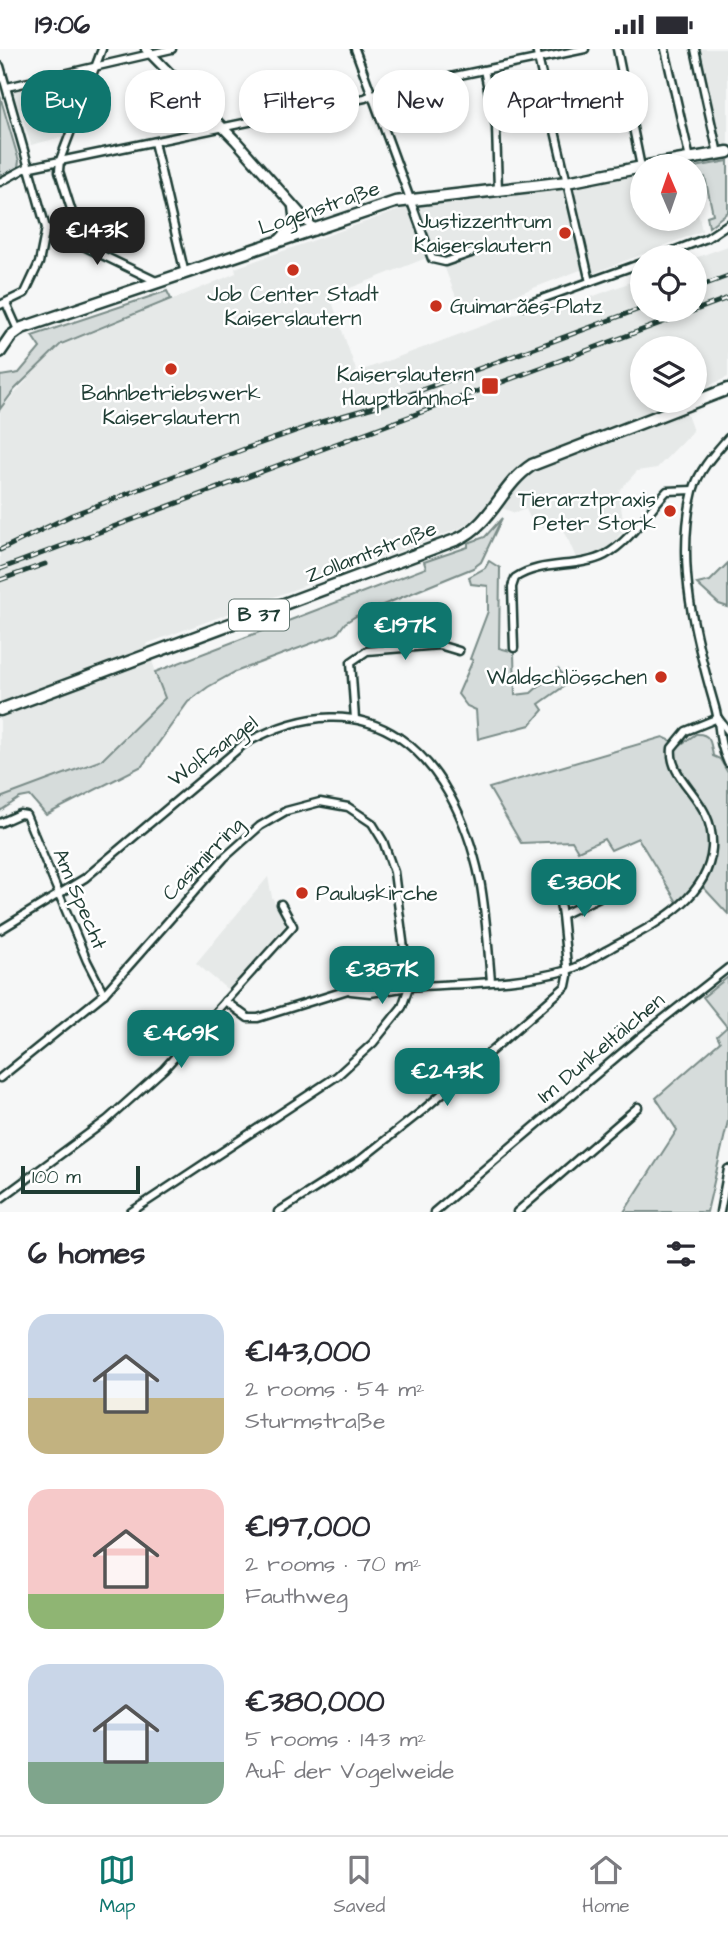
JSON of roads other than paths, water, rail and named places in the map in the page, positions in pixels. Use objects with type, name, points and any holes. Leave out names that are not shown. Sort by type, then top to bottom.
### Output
[{"type":"main road","name":"Logenstraße","points":[[18,330],[411,200],[567,181],[630,169]]},
{"type":"main road","points":[[0,352],[18,330]]},
{"type":"main road","name":"Zollamtstraße","points":[[0,710],[458,539],[480,526],[515,479],[532,465],[728,389]]},
{"type":"street","points":[[82,244],[59,171],[60,160],[102,49]]},
{"type":"street","points":[[7,87],[148,51],[172,49]]},
{"type":"street","points":[[355,49],[432,259],[445,262],[471,253]]},
{"type":"street","points":[[536,49],[590,282]]},
{"type":"street","points":[[484,70],[585,49]]},
{"type":"street","points":[[617,49],[639,154]]},
{"type":"street","points":[[665,49],[689,154]]},
{"type":"street","points":[[695,49],[723,153]]},
{"type":"street","points":[[148,51],[167,70]]},
{"type":"street","points":[[0,66],[27,155],[26,168],[46,228],[45,243],[25,293],[3,304],[18,330]]},
{"type":"street","points":[[225,128],[483,70]]},
{"type":"street","points":[[225,130],[314,230]]},
{"type":"street","points":[[0,182],[26,168],[198,133]]},
{"type":"street","points":[[496,133],[498,190]]},
{"type":"street","points":[[154,142],[185,274]]},
{"type":"street","points":[[275,243],[295,223],[295,211],[288,198]]},
{"type":"street","points":[[689,245],[707,238],[728,224]]},
{"type":"street","points":[[46,228],[159,282]]},
{"type":"street","points":[[523,306],[630,267]]},
{"type":"street","points":[[728,438],[706,463],[693,490],[687,577],[699,648],[718,718],[718,738],[728,763]]},
{"type":"street","points":[[514,648],[512,587],[515,578],[530,571],[605,555],[619,545],[667,492],[693,490]]},
{"type":"street","points":[[355,719],[351,662],[359,655],[367,651],[439,645],[459,651]]},
{"type":"street","points":[[718,718],[728,731]]},
{"type":"street","points":[[351,991],[370,993],[568,971],[652,925],[683,902],[701,883],[712,848],[711,832],[703,804],[675,770],[672,748],[686,731],[718,718]]},
{"type":"street","name":"Wolfsangel","points":[[0,930],[59,896],[244,744],[273,728],[299,720],[355,719],[379,726],[407,741],[426,760],[449,796],[469,839],[479,878],[491,981]]},
{"type":"street","name":"Casimirring","points":[[0,1078],[104,994],[237,845],[273,817],[296,807],[320,802],[338,804],[358,812],[372,823],[383,841],[394,872],[409,987]]},
{"type":"street","name":"Am Specht","points":[[0,823],[20,814],[26,815],[59,896],[104,994]]},
{"type":"street","points":[[278,1212],[360,1160],[422,1111],[565,986],[568,971],[556,878]]},
{"type":"street","points":[[562,915],[612,891],[617,883]]},
{"type":"street","points":[[0,1199],[107,1120],[164,1069],[293,926],[281,904]]},
{"type":"street","name":"Im Dunkeltälchen","points":[[434,1212],[639,1038],[728,968]]},
{"type":"street","points":[[225,1001],[248,1018],[258,1018],[380,980],[398,980],[409,987]]},
{"type":"street","points":[[131,1212],[337,1076],[390,1023],[407,999],[409,987]]},
{"type":"street","points":[[517,1212],[638,1107]]},
{"type":"street","points":[[720,1212],[728,1169]]},
{"type":"railway","points":[[707,284],[728,276]]},
{"type":"railway","points":[[0,569],[728,298]]},
{"type":"railway","points":[[0,550],[72,515],[247,448],[321,422],[384,404],[630,312]]},
{"type":"railway","points":[[0,580],[45,564]]},
{"type":"place","name":"Justizzentrum Kaiserslautern","points":[[565,233]]},
{"type":"place","name":"Job Center Stadt Kaiserslautern","points":[[293,270]]},
{"type":"place","name":"Guimarães-Platz","points":[[436,306]]},
{"type":"place","name":"Bahnbetriebswerk Kaiserslautern","points":[[171,369]]},
{"type":"place","name":"Kaiserslautern Hauptbahnhof","points":[[490,386]]},
{"type":"place","name":"Tierarztpraxis Peter Stork","points":[[670,511]]},
{"type":"place","name":"Waldschlösschen","points":[[661,677]]},
{"type":"place","name":"Pauluskirche","points":[[302,893]]}]
